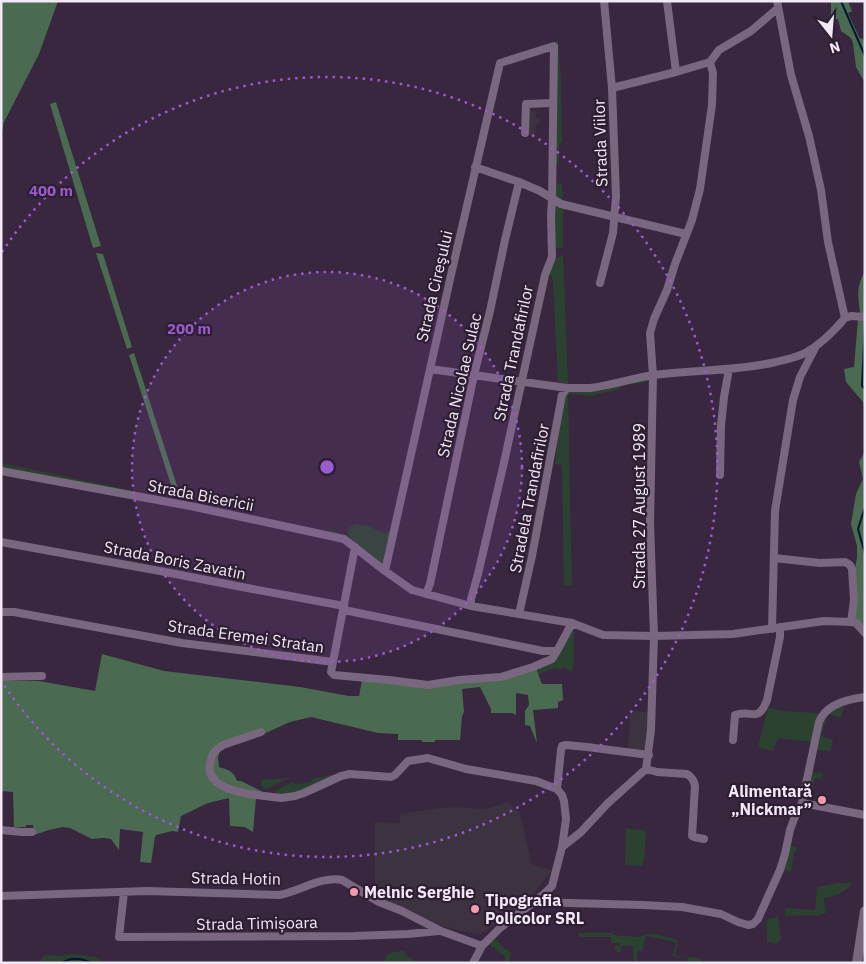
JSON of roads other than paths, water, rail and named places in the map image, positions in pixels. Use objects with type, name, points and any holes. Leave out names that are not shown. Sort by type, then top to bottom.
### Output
[{"type":"street","name":"Strada Viilor","points":[[600,283],[612,237],[616,196],[612,88],[604,1]]},
{"type":"street","points":[[667,1],[676,72]]},
{"type":"street","points":[[612,88],[710,62],[719,50],[751,31],[778,4]]},
{"type":"street","points":[[778,4],[791,75],[809,136],[821,190],[828,242],[845,318]]},
{"type":"street","name":"Strada Trandafirilor","points":[[471,606],[471,599],[545,275],[552,257],[554,46]]},
{"type":"street","name":"Strada Cireşului","points":[[385,572],[475,166],[500,62],[554,46]]},
{"type":"street","name":"Strada 27 August 1989","points":[[646,769],[652,730],[654,636],[650,523],[653,376],[650,333],[667,290],[700,190],[712,105],[713,73],[710,62]]},
{"type":"street","points":[[525,133],[526,104],[553,103]]},
{"type":"street","points":[[475,166],[540,191],[561,204],[686,234]]},
{"type":"street","name":"Strada Nicolae Sulac","points":[[426,594],[432,575],[474,375],[519,182]]},
{"type":"street","points":[[430,369],[568,388],[590,388],[653,376],[758,366],[797,356],[816,346],[836,329],[845,318],[862,317]]},
{"type":"street","points":[[772,629],[775,519],[778,496],[793,400],[800,377],[816,346]]},
{"type":"street","points":[[797,356],[800,377]]},
{"type":"street","points":[[720,475],[721,425],[729,369]]},
{"type":"street","name":"Stradela Trandafirilor","points":[[519,614],[532,556],[562,395],[568,388]]},
{"type":"street","name":"Strada Bisericii","points":[[1,471],[195,507],[344,539],[385,572],[412,590],[471,606],[572,623]]},
{"type":"street","name":"Strada Boris Zavatin","points":[[1,542],[160,570],[543,651],[557,651]]},
{"type":"street","points":[[333,662],[355,548]]},
{"type":"street","points":[[774,558],[820,563],[845,562],[850,565],[852,569],[854,600],[851,622]]},
{"type":"street","name":"Strada Eremei Stratan","points":[[1,612],[14,612],[182,643],[333,662],[331,672],[334,675],[428,685],[459,680],[501,677],[552,659],[557,651]]},
{"type":"street","points":[[557,651],[572,623],[603,635],[654,636],[733,634],[816,622],[851,622],[858,624],[865,634]]},
{"type":"street","points":[[732,740],[735,715],[757,714],[764,708],[780,637],[780,627]]},
{"type":"street","points":[[1,677],[42,676]]},
{"type":"street","points":[[533,902],[682,907],[721,914],[745,924],[755,922],[774,884],[786,854],[792,825],[802,803],[821,716],[837,704],[865,697]]},
{"type":"street","points":[[260,732],[223,745],[212,756],[208,769],[223,787],[234,791],[289,798],[350,774],[390,777],[398,773],[408,760],[428,758],[466,770],[536,781],[557,789],[562,795],[566,819],[562,847],[552,886],[500,928],[482,946],[473,963]]},
{"type":"street","points":[[557,789],[560,750],[562,746],[587,747],[649,755]]},
{"type":"street","points":[[562,847],[581,832],[608,803],[646,769],[656,772],[687,774],[694,780],[692,836],[704,839]]},
{"type":"street","points":[[802,803],[865,815]]},
{"type":"street","points":[[1,830],[32,832]]},
{"type":"street","name":"Strada Hotin","points":[[1,896],[174,891],[279,895],[319,882],[337,879],[342,880],[379,902],[402,911],[441,931],[482,946]]},
{"type":"street","name":"Strada Timișoara","points":[[124,892],[119,938],[354,936],[441,931]]},
{"type":"street","points":[[857,963],[865,911]]},
{"type":"waterway","points":[[841,1],[865,56]]},
{"type":"waterway","points":[[865,321],[862,386],[865,389]]},
{"type":"waterway","points":[[865,507],[858,529],[865,554]]},
{"type":"waterway","points":[[62,963],[76,958],[92,963]]},
{"type":"place","name":"Alimentară „Nickmar”","points":[[822,800]]},
{"type":"place","name":"Melnic Serghie","points":[[354,892]]},
{"type":"place","name":"Tipografia Policolor SRL","points":[[475,909]]}]
